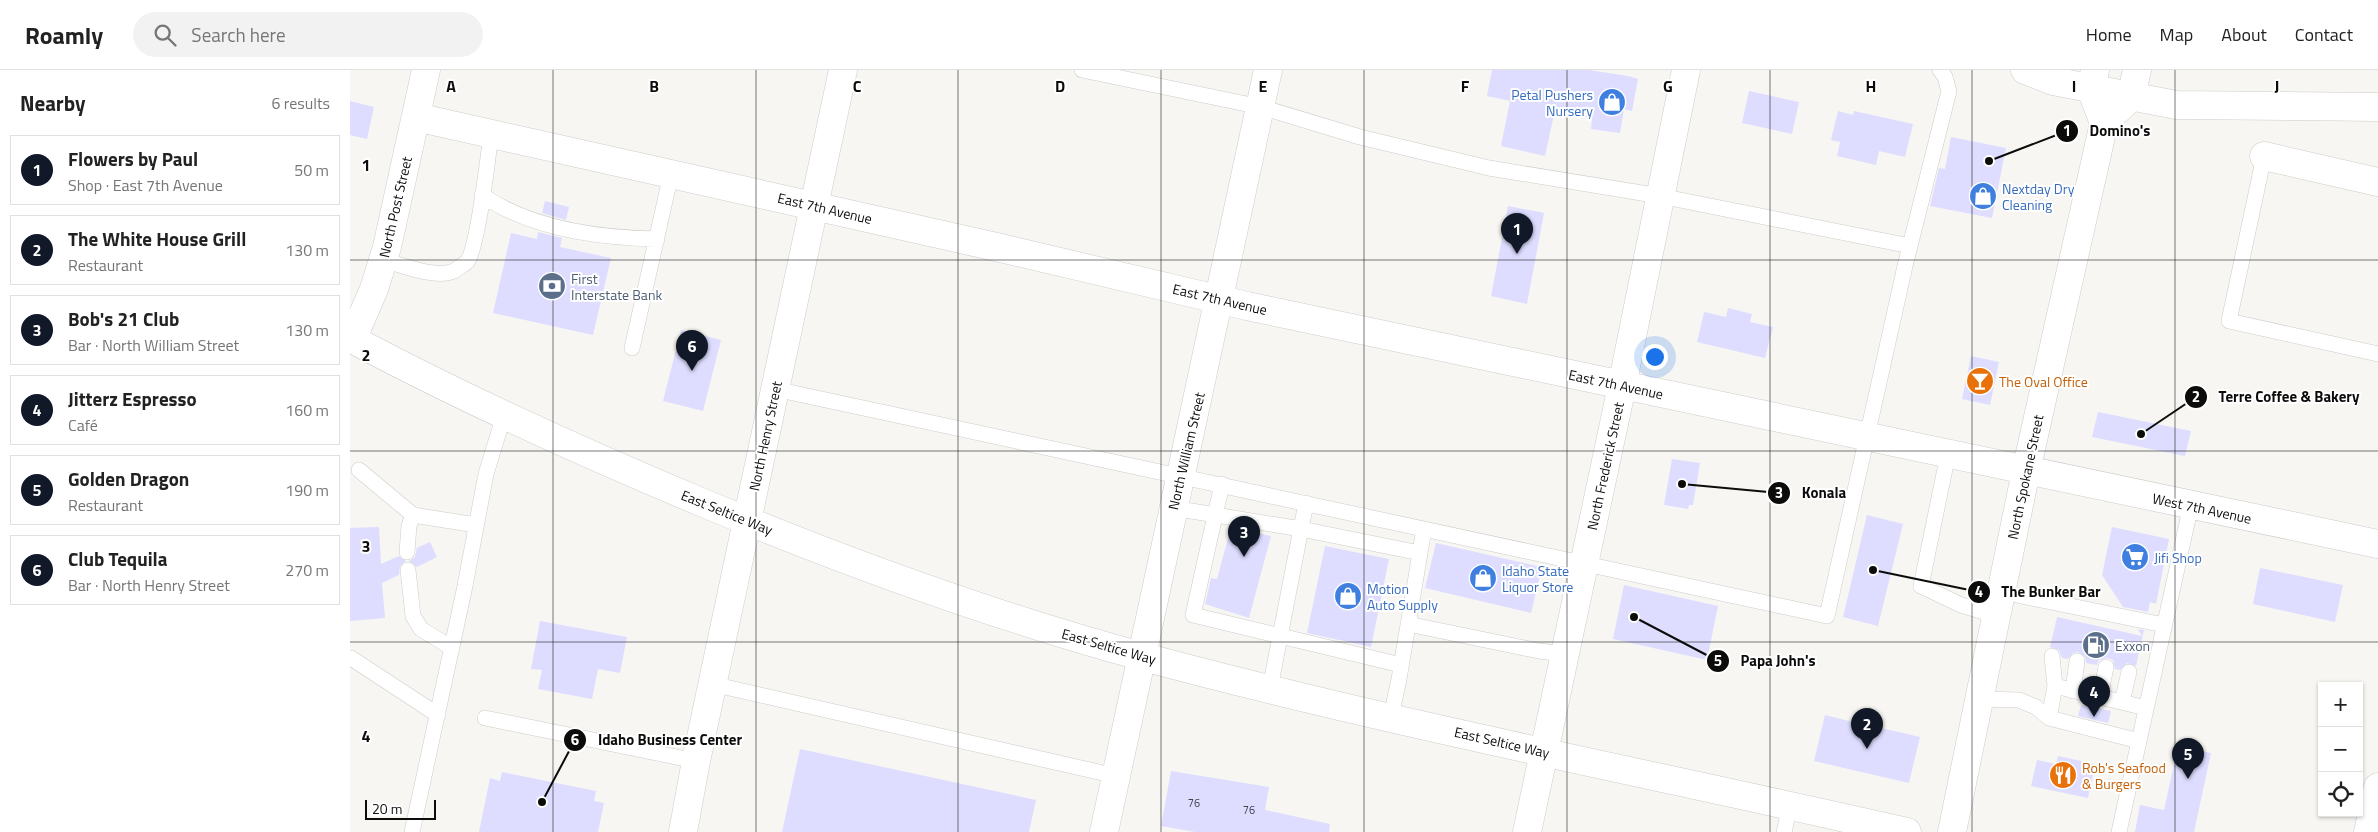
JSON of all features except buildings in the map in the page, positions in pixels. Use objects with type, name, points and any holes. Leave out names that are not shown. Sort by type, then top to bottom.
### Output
[{"type":"main road","name":"North Post Street","points":[[351,339],[383,260],[426,70]]},
{"type":"main road","name":"North Henry Street","points":[[683,832],[712,684],[843,70]]},
{"type":"main road","name":"North William Street","points":[[1104,832],[1268,70]]},
{"type":"main road","name":"North Frederick Street","points":[[1526,832],[1545,752],[1622,386],[1686,70]]},
{"type":"main road","points":[[2025,70],[2053,81],[2093,79],[2131,97],[2176,105],[2378,107]]},
{"type":"main road","points":[[2093,79],[2104,123],[2131,97],[2137,70]]},
{"type":"main road","name":"East 7th Avenue","points":[[416,117],[1218,299],[2026,471]]},
{"type":"main road","name":"North Spokane Street","points":[[1952,832],[2026,471],[2104,123]]},
{"type":"main road","points":[[2264,156],[2378,182]]},
{"type":"main road","name":"East Seltice Way","points":[[351,339],[504,415],[610,464],[747,521],[928,589],[1141,656],[1545,752],[1907,832]]},
{"type":"main road","name":"West 7th Avenue","points":[[2026,471],[2378,544]]},
{"type":"main road","points":[[2368,832],[2378,787]]},
{"type":"lane","points":[[1082,70],[1261,107],[1360,137],[1489,168],[1660,196],[1910,246]]},
{"type":"lane","points":[[775,389],[1827,616],[1910,246],[1946,104],[1948,85],[1940,70]]},
{"type":"lane","points":[[383,260],[432,272],[454,271],[466,262],[471,251],[482,195],[491,134]]},
{"type":"lane","points":[[2264,156],[2229,321],[2378,354]]},
{"type":"lane","points":[[632,348],[671,174]]},
{"type":"lane","points":[[482,195],[503,209],[531,220],[606,236],[657,239]]},
{"type":"lane","points":[[412,832],[452,648],[486,474],[504,415]]},
{"type":"lane","points":[[1948,454],[1921,586],[1961,605],[1999,604],[2061,611],[2138,628],[2164,625]]},
{"type":"lane","points":[[359,470],[413,515],[476,525]]},
{"type":"lane","points":[[1222,484],[1193,615],[1278,637],[1401,664]]},
{"type":"lane","points":[[1270,688],[1278,637],[1306,503]]},
{"type":"lane","points":[[2119,832],[2191,505]]},
{"type":"lane","points":[[1173,508],[1301,529],[1420,553]]},
{"type":"lane","points":[[407,552],[409,526],[413,515]]},
{"type":"lane","points":[[1391,716],[1424,529]]},
{"type":"lane","points":[[408,570],[412,616],[421,629],[452,648]]},
{"type":"lane","points":[[1408,624],[1539,651],[1565,654]]},
{"type":"lane","points":[[2049,718],[2055,686],[2052,656]]},
{"type":"lane","points":[[351,658],[438,715]]},
{"type":"lane","points":[[2073,691],[2077,661]]},
{"type":"lane","points":[[2100,697],[2106,668]]},
{"type":"lane","points":[[2122,702],[2128,672]]},
{"type":"lane","points":[[712,684],[1116,776]]},
{"type":"lane","points":[[2055,686],[2146,708]]},
{"type":"lane","points":[[1980,698],[2019,700],[2036,707],[2049,718],[2139,741]]},
{"type":"lane","points":[[485,718],[696,761]]},
{"type":"lane","points":[[1784,832],[1790,806]]},
{"type":"place","name":"Petal Pushers Nursery","points":[[1612,102]]},
{"type":"place","name":"Domino's","points":[[1989,161]]},
{"type":"place","name":"Nextday Dry Cleaning","points":[[1983,196]]},
{"type":"place","name":"Flowers by Paul","points":[[1517,254]]},
{"type":"place","name":"First Interstate Bank","points":[[552,286]]},
{"type":"place","name":"Club Tequila","points":[[692,371]]},
{"type":"place","name":"The Oval Office","points":[[1980,381]]},
{"type":"place","name":"Terre Coffee & Bakery","points":[[2141,434]]},
{"type":"place","name":"Konala","points":[[1682,484]]},
{"type":"place","name":"Bob's 21 Club","points":[[1244,557]]},
{"type":"place","name":"Jifi Shop","points":[[2135,557]]},
{"type":"place","name":"The Bunker Bar","points":[[1873,570]]},
{"type":"place","name":"Idaho State Liquor Store","points":[[1483,578]]},
{"type":"place","name":"Motion Auto Supply","points":[[1348,596]]},
{"type":"place","name":"Papa John's","points":[[1634,617]]},
{"type":"place","name":"Exxon","points":[[2096,645]]},
{"type":"place","name":"Jitterz Espresso","points":[[2094,717]]},
{"type":"place","name":"The White House Grill","points":[[1867,749]]},
{"type":"place","name":"Rob's Seafood & Burgers","points":[[2063,775]]},
{"type":"place","name":"Golden Dragon","points":[[2188,779]]},
{"type":"place","name":"Idaho Business Center","points":[[542,802]]}]
